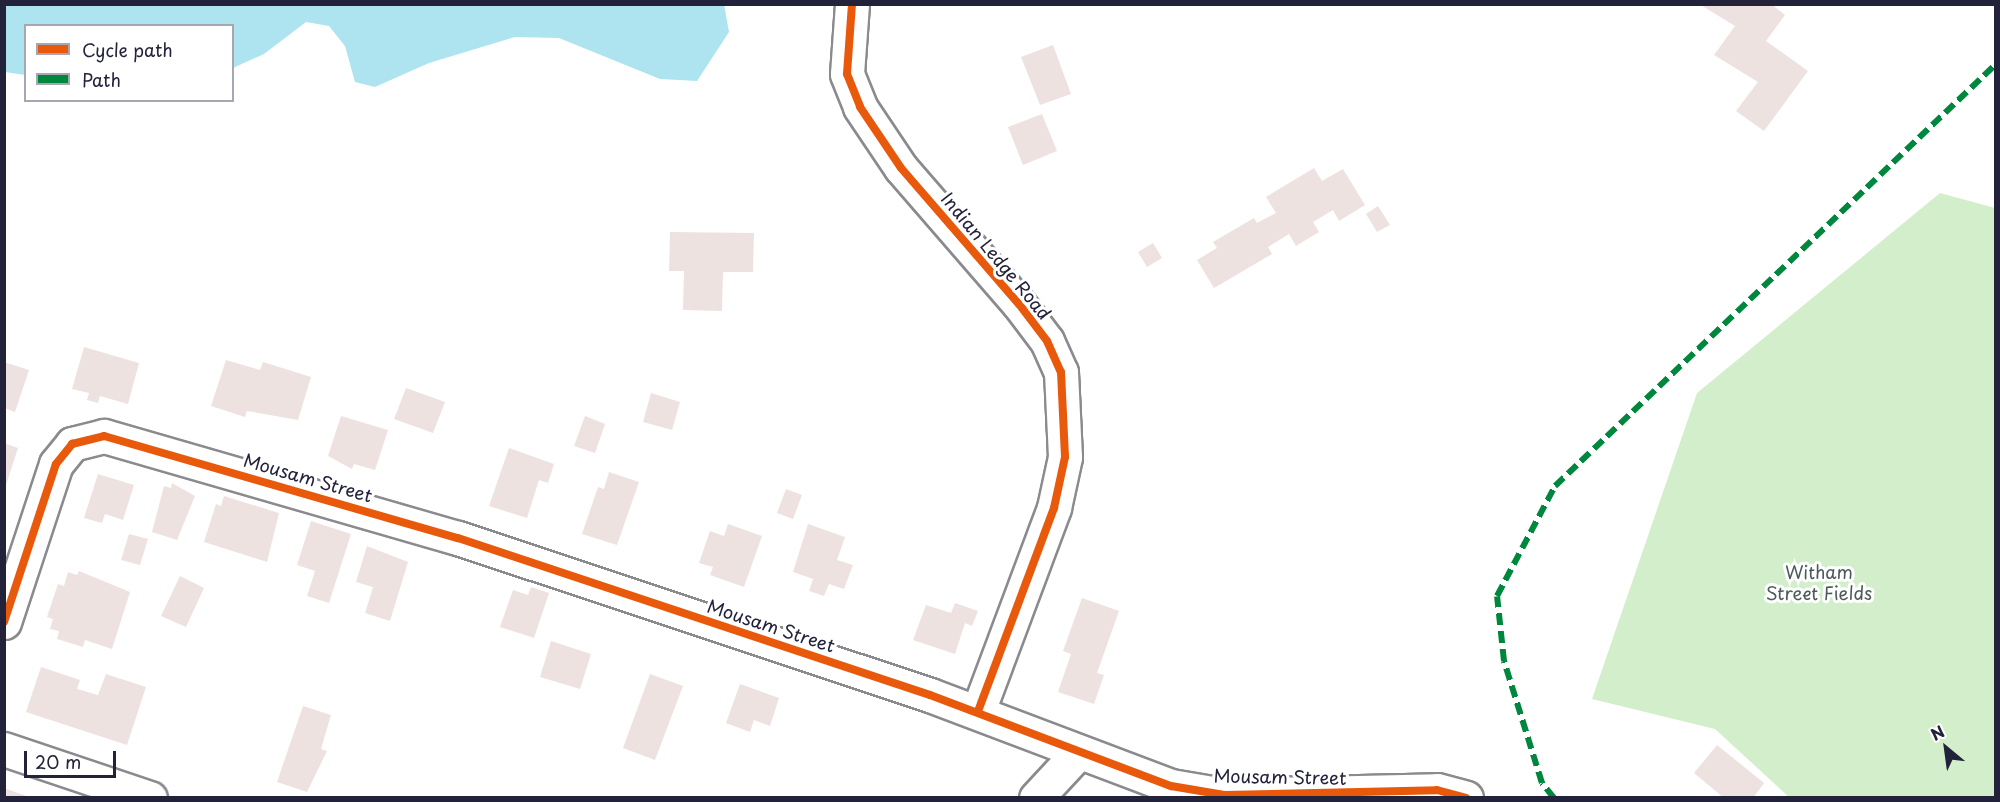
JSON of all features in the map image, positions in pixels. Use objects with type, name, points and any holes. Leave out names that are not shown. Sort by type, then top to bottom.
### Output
[{"type":"street","name":"Indian Ledge Road","points":[[852,4],[847,74],[860,107],[901,168],[1019,304],[1047,341],[1061,372],[1066,417],[1065,457],[1054,508],[978,711]]},
{"type":"street","name":"Mousam Street","points":[[4,622],[48,484],[72,444],[104,436],[222,468],[458,538],[978,711],[1077,754],[1171,786],[1224,795],[1401,795],[1437,790],[1466,798]]},
{"type":"street","points":[[4,749],[150,798]]},
{"type":"street","points":[[1036,798],[1077,754]]},
{"type":"green space","name":"Witham Street Fields","points":[[1940,193],[1995,208],[1995,797],[1789,797],[1715,729],[1592,699],[1697,393]]},
{"type":"water","points":[[724,4],[729,32],[697,81],[660,79],[559,38],[515,37],[429,63],[375,87],[355,82],[345,46],[329,26],[306,22],[264,54],[234,68],[234,24],[24,24],[24,75],[5,72],[5,5]]},
{"type":"building","points":[[1699,4],[1771,4],[1785,15],[1766,41],[1808,71],[1764,131],[1736,111],[1758,82],[1714,55],[1735,26]]},
{"type":"building","points":[[1053,45],[1071,94],[1040,105],[1021,57]]},
{"type":"building","points":[[1042,114],[1057,151],[1023,165],[1008,127]]},
{"type":"building","points":[[1314,168],[1322,181],[1343,169],[1365,205],[1339,221],[1333,210],[1313,222],[1319,232],[1296,246],[1289,234],[1268,247],[1272,254],[1214,288],[1197,260],[1217,248],[1213,242],[1254,218],[1257,223],[1276,213],[1266,197]]},
{"type":"building","points":[[1378,206],[1390,225],[1377,232],[1366,214]]},
{"type":"building","points":[[670,232],[754,233],[753,272],[723,272],[722,311],[683,310],[684,271],[669,271]]},
{"type":"building","points":[[1153,243],[1162,258],[1147,267],[1138,252]]},
{"type":"building","points":[[84,347],[139,363],[128,404],[100,396],[98,403],[87,400],[89,393],[72,389]]},
{"type":"building","points":[[226,360],[260,370],[263,362],[311,377],[298,420],[247,411],[245,417],[211,406]]},
{"type":"building","points":[[4,362],[29,370],[15,412],[4,408]]},
{"type":"building","points":[[406,388],[445,402],[433,433],[394,419]]},
{"type":"building","points":[[651,393],[680,402],[672,430],[643,422]]},
{"type":"building","points":[[341,416],[388,430],[375,470],[354,464],[352,469],[328,456]]},
{"type":"building","points":[[585,416],[605,424],[595,453],[574,446]]},
{"type":"building","points":[[4,443],[18,448],[5,488],[4,488]]},
{"type":"building","points":[[509,448],[554,464],[548,483],[539,480],[527,518],[489,506]]},
{"type":"building","points":[[609,472],[639,482],[617,545],[582,534],[598,487],[604,489]]},
{"type":"building","points":[[98,474],[134,485],[123,520],[105,514],[102,523],[84,518]]},
{"type":"building","points":[[172,483],[195,496],[177,540],[152,532],[164,486],[171,488]]},
{"type":"building","points":[[786,489],[802,495],[793,519],[777,513]]},
{"type":"building","points":[[224,496],[279,513],[267,562],[204,542],[216,504],[221,506]]},
{"type":"building","points":[[311,521],[351,534],[329,603],[307,596],[315,571],[297,565]]},
{"type":"building","points":[[728,524],[762,536],[744,587],[710,575],[713,567],[699,563],[710,531],[724,536]]},
{"type":"building","points":[[808,524],[845,537],[837,560],[853,565],[844,589],[829,584],[824,596],[809,591],[813,579],[793,572]]},
{"type":"building","points":[[129,534],[148,539],[140,565],[121,560]]},
{"type":"building","points":[[367,546],[408,562],[390,621],[365,613],[373,587],[356,582]]},
{"type":"building","points":[[79,571],[130,592],[112,649],[85,640],[83,647],[57,639],[59,631],[50,629],[53,619],[47,617],[58,584],[64,586],[68,572],[77,575]]},
{"type":"building","points":[[180,576],[204,588],[186,627],[161,616]]},
{"type":"building","points":[[531,587],[549,593],[534,638],[500,627],[513,590],[528,595]]},
{"type":"building","points":[[1082,598],[1119,611],[1097,673],[1104,675],[1094,704],[1058,692],[1071,654],[1063,651]]},
{"type":"building","points":[[955,603],[978,611],[972,626],[965,623],[955,654],[913,640],[926,605],[951,613]]},
{"type":"building","points":[[551,641],[591,654],[580,689],[540,677]]},
{"type":"building","points":[[41,667],[80,680],[77,689],[98,695],[106,674],[146,687],[127,745],[26,712]]},
{"type":"building","points":[[650,674],[683,686],[655,760],[623,748]]},
{"type":"building","points":[[740,684],[779,698],[770,726],[754,720],[750,732],[726,723]]},
{"type":"building","points":[[303,706],[331,715],[321,749],[327,751],[307,792],[277,782]]},
{"type":"building","points":[[1717,745],[1764,783],[1753,798],[1724,798],[1694,773]]},
{"type":"building","points":[[4,788],[29,797],[29,798],[4,798]]},
{"type":"marked path","points":[[1554,798],[1542,783],[1504,661],[1497,596],[1555,486],[1996,64]]},
{"type":"cycle path","points":[[852,4],[847,74],[860,107],[901,168],[1019,304],[1047,341],[1061,372],[1065,457],[1054,508],[978,711]]},
{"type":"cycle path","points":[[4,622],[56,464],[72,444],[104,436],[458,538],[930,695],[1171,786],[1224,795],[1437,790],[1466,798]]}]
